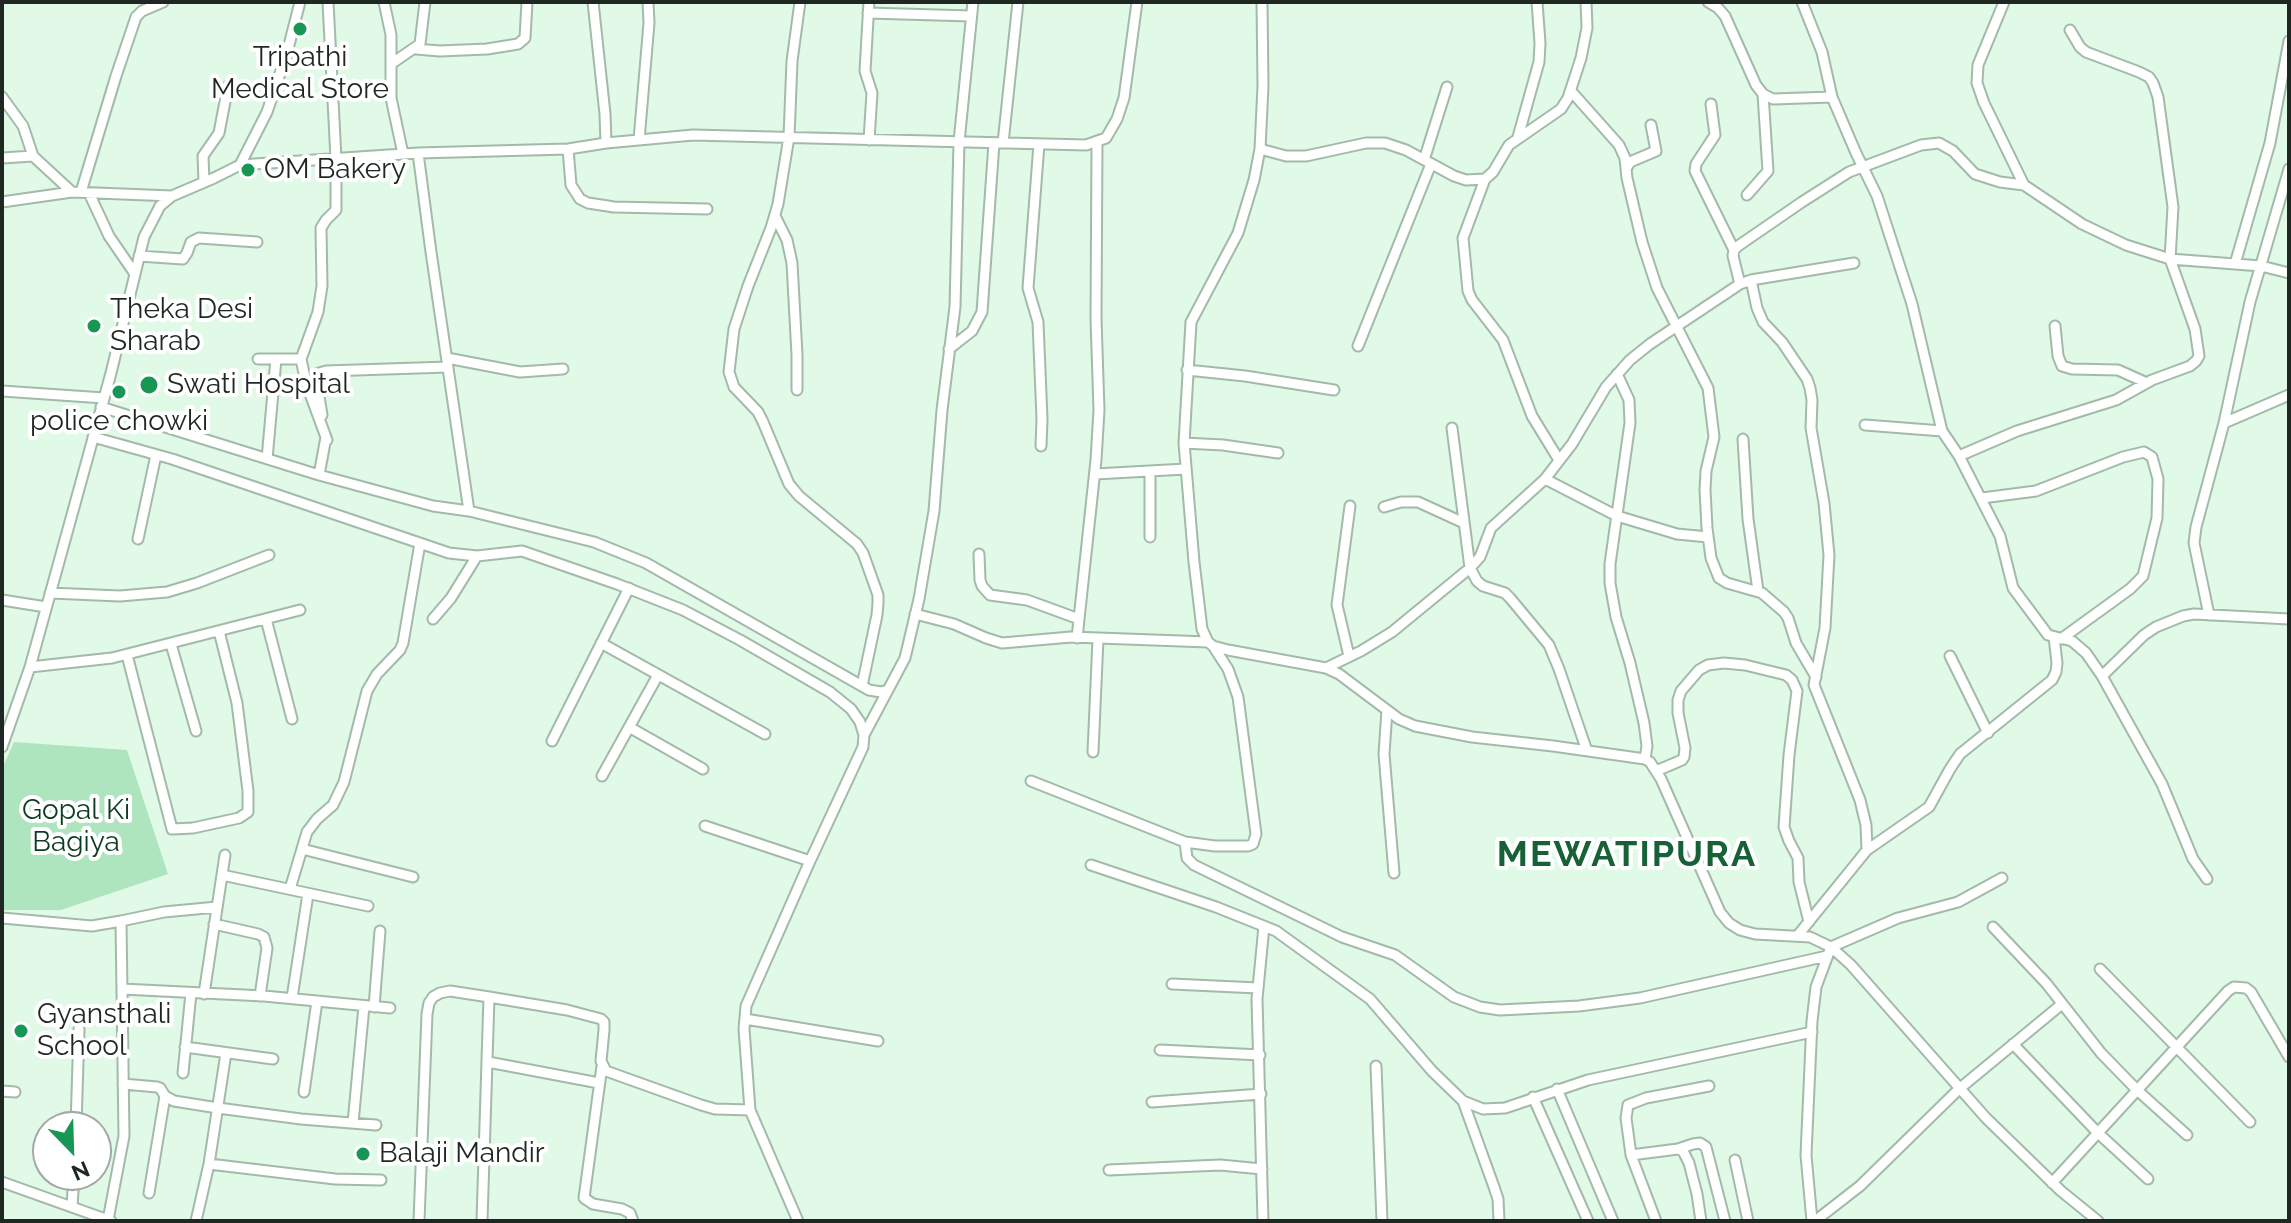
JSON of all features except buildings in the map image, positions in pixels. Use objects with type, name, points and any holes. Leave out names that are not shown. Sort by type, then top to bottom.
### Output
[{"type":"street","points":[[81,192],[136,17],[163,2]]},
{"type":"street","points":[[240,165],[267,112],[300,2]]},
{"type":"street","points":[[327,440],[306,383],[301,359],[318,312],[322,286],[321,228],[336,210],[328,2]]},
{"type":"street","points":[[384,2],[391,35],[392,107],[403,154]]},
{"type":"street","points":[[391,64],[416,49],[422,38],[425,2]]},
{"type":"street","points":[[416,49],[487,49],[518,44],[525,38],[527,2]]},
{"type":"street","points":[[593,2],[606,143]]},
{"type":"street","points":[[639,140],[649,29],[648,2]]},
{"type":"street","points":[[800,2],[792,61],[789,137],[775,216],[734,329],[729,372],[734,387],[758,412],[789,484],[857,544],[868,564],[878,603],[862,686]]},
{"type":"street","points":[[864,735],[905,658],[934,511],[955,307],[959,142],[973,2]]},
{"type":"street","points":[[949,349],[972,331],[982,312],[983,269],[1018,2]]},
{"type":"street","points":[[2,747],[30,667],[103,403],[144,237],[160,206],[172,196],[240,165],[418,153],[568,149],[693,135],[1086,145],[1110,133],[1124,98],[1137,2]]},
{"type":"street","points":[[1031,781],[1185,842],[1248,846],[1255,839],[1236,688],[1228,669],[1202,629],[1184,443],[1191,322],[1238,233],[1260,149],[1262,2]]},
{"type":"street","points":[[1518,137],[1540,52],[1537,2]]},
{"type":"street","points":[[1559,460],[1532,416],[1503,340],[1468,291],[1463,238],[1485,179],[1493,172],[1509,145],[1561,109],[1571,91],[1587,28],[1586,2]]},
{"type":"street","points":[[1708,2],[1725,16],[1763,94],[1773,99],[1832,97]]},
{"type":"street","points":[[1802,2],[1822,52],[1832,97],[1877,196],[1912,304],[1942,431],[1959,456],[2000,536],[2013,588],[2048,635],[2080,646],[2102,676],[2162,784],[2193,859],[2207,879]]},
{"type":"street","points":[[1999,3],[1978,65],[1977,83],[2024,185]]},
{"type":"street","points":[[869,140],[872,93],[865,71],[868,8],[971,16]]},
{"type":"street","points":[[1959,456],[2017,431],[2116,400],[2147,383],[2190,366],[2199,356],[2195,329],[2170,259],[2173,207],[2158,97],[2153,83],[2139,72],[2086,52],[2070,30]]},
{"type":"street","points":[[2235,264],[2270,143],[2289,41]]},
{"type":"street","points":[[204,182],[203,156],[219,133],[228,86]]},
{"type":"street","points":[[1358,346],[1428,162],[1447,87]]},
{"type":"street","points":[[1571,91],[1619,145],[1625,158],[1642,242],[1657,288],[1708,388],[1714,437],[1706,471],[1708,537],[1711,558],[1719,578],[1768,596],[1788,618],[1796,643],[1816,677]]},
{"type":"street","points":[[1747,195],[1768,171],[1763,94]]},
{"type":"street","points":[[2,97],[23,126],[33,156],[81,192],[135,274]]},
{"type":"street","points":[[1711,104],[1715,135],[1696,164],[1695,171],[1734,250],[1734,262],[1763,322],[1782,342],[1807,379],[1812,400],[1811,428],[1829,555],[1825,628],[1814,685],[1860,800],[1866,825],[1867,850]]},
{"type":"street","points":[[1626,169],[1630,162],[1656,151],[1651,125]]},
{"type":"street","points":[[1077,638],[1099,410],[1097,142]]},
{"type":"street","points":[[1260,149],[1286,156],[1306,156],[1366,143],[1385,143],[1454,176],[1466,180],[1485,179]]},
{"type":"street","points":[[1734,250],[1849,172],[1921,145],[1939,143],[1947,146],[1975,174],[1985,179],[2024,185],[2103,236],[2170,259],[2261,266],[2289,273]]},
{"type":"street","points":[[1039,144],[1028,288],[1038,322],[1041,446]]},
{"type":"street","points":[[568,149],[571,185],[580,199],[588,203],[614,207],[707,209]]},
{"type":"street","points":[[418,153],[469,511]]},
{"type":"street","points":[[2,158],[33,156]]},
{"type":"street","points":[[2209,615],[2194,543],[2196,527],[2224,423],[2250,302],[2289,169]]},
{"type":"street","points":[[2,202],[81,192],[172,196]]},
{"type":"street","points":[[775,216],[787,240],[792,263],[797,390]]},
{"type":"street","points":[[139,256],[183,259],[191,242],[199,238],[257,242]]},
{"type":"street","points":[[1326,668],[1392,632],[1470,568],[1480,557],[1491,528],[1545,479],[1572,444],[1617,374],[1650,344],[1745,282],[1854,263]]},
{"type":"street","points":[[2055,326],[2062,366],[2118,370],[2147,383]]},
{"type":"street","points":[[258,359],[301,359]]},
{"type":"street","points":[[267,459],[276,359]]},
{"type":"street","points":[[319,475],[327,440],[316,384],[319,373],[448,363],[520,372],[563,369]]},
{"type":"street","points":[[1187,370],[1334,390]]},
{"type":"street","points":[[1617,374],[1630,409],[1610,564],[1612,598],[1644,723],[1645,759]]},
{"type":"street","points":[[2,391],[103,403],[319,475],[433,506],[469,511],[594,542],[646,563],[862,686],[875,691],[888,690]]},
{"type":"street","points":[[2224,423],[2289,395]]},
{"type":"street","points":[[1865,425],[1942,431]]},
{"type":"street","points":[[1452,428],[1470,568],[1477,581],[1510,598],[1549,645],[1587,751]]},
{"type":"street","points":[[93,437],[156,455],[449,553],[477,556],[522,551],[629,588],[698,617],[830,692],[851,709],[860,722],[864,735],[863,747],[746,1006],[750,1110],[798,1221]]},
{"type":"street","points":[[1743,439],[1748,519],[1758,591]]},
{"type":"street","points":[[1184,443],[1278,453]]},
{"type":"street","points":[[1982,498],[2036,491],[2123,457],[2144,452],[2152,457],[2158,479],[2157,518],[2143,576],[2130,589],[2058,638]]},
{"type":"street","points":[[138,539],[156,455]]},
{"type":"street","points":[[1095,474],[1186,469]]},
{"type":"street","points":[[1150,471],[1150,537]]},
{"type":"street","points":[[1545,479],[1617,516],[1677,534],[1708,537]]},
{"type":"street","points":[[1384,507],[1401,502],[1418,502],[1464,523]]},
{"type":"street","points":[[1349,656],[1337,605],[1350,506]]},
{"type":"street","points":[[290,889],[307,832],[333,805],[340,791],[367,691],[403,643],[420,543]]},
{"type":"street","points":[[979,554],[980,580],[990,595],[1027,600],[1079,619]]},
{"type":"street","points":[[50,593],[120,596],[167,592],[269,555]]},
{"type":"street","points":[[433,619],[451,598],[477,556]]},
{"type":"street","points":[[552,741],[629,588]]},
{"type":"street","points":[[2,600],[46,607]]},
{"type":"street","points":[[30,667],[127,655],[300,610]]},
{"type":"street","points":[[915,614],[954,624],[1002,643],[1077,638],[1211,644],[1326,668],[1339,674],[1399,719],[1415,726],[1472,737],[1645,759],[1661,779],[1724,918],[1746,932],[1798,935],[1821,941],[1829,952],[1861,976],[1959,1089],[2052,1183],[2098,1221]]},
{"type":"street","points":[[2102,676],[2144,635],[2183,616],[2289,619]]},
{"type":"street","points":[[266,619],[292,719]]},
{"type":"street","points":[[127,655],[172,829],[193,828],[239,818],[248,812],[248,791],[237,703],[219,631]]},
{"type":"street","points":[[1798,935],[1867,850],[1929,807],[1955,761],[2052,680],[2056,672],[2058,638]]},
{"type":"street","points":[[1093,752],[1098,639]]},
{"type":"street","points":[[601,643],[765,734]]},
{"type":"street","points":[[171,644],[196,731]]},
{"type":"street","points":[[1950,656],[1988,733]]},
{"type":"street","points":[[1656,771],[1684,757],[1678,700],[1681,691],[1699,670],[1724,663],[1786,675],[1792,680],[1797,691],[1784,827],[1798,858],[1799,882],[1809,922]]},
{"type":"street","points":[[602,776],[658,675]]},
{"type":"street","points":[[1387,710],[1384,754],[1394,873]]},
{"type":"street","points":[[629,727],[703,769]]},
{"type":"street","points":[[705,826],[810,861]]},
{"type":"street","points":[[1185,842],[1187,858],[1194,865],[1342,937],[1395,955],[1454,997],[1480,1007],[1500,1010],[1618,1001],[1829,952],[1898,918],[1958,902],[2002,878]]},
{"type":"street","points":[[302,849],[413,877]]},
{"type":"street","points":[[204,994],[225,855]]},
{"type":"street","points":[[1091,865],[1276,931],[1370,999],[1432,1071],[1463,1101],[1483,1109],[1505,1108],[1588,1080],[1812,1032]]},
{"type":"street","points":[[222,875],[368,906]]},
{"type":"street","points":[[292,998],[308,894]]},
{"type":"street","points":[[2,918],[92,926],[164,912],[217,907]]},
{"type":"street","points":[[2,1182],[110,1221],[124,1136],[121,921]]},
{"type":"street","points":[[214,924],[264,937],[267,948],[260,996]]},
{"type":"street","points":[[1263,1221],[1258,988],[1264,926]]},
{"type":"street","points":[[1993,927],[2046,983],[2101,1053],[2187,1135]]},
{"type":"street","points":[[353,1123],[380,931]]},
{"type":"street","points":[[1814,1221],[1806,1155],[1812,1032],[1816,987],[1829,952]]},
{"type":"street","points":[[2100,969],[2250,1122]]},
{"type":"street","points":[[1172,984],[1258,988]]},
{"type":"street","points":[[2052,1183],[2228,991],[2240,986],[2251,992],[2289,1057]]},
{"type":"street","points":[[122,989],[292,998],[390,1008]]},
{"type":"street","points":[[419,1221],[429,1003],[433,997],[450,991],[567,1010],[604,1022],[602,1066],[584,1198],[593,1204],[622,1209],[630,1213],[633,1221]]},
{"type":"street","points":[[183,1073],[191,993]]},
{"type":"street","points":[[482,1221],[489,997]]},
{"type":"street","points":[[304,1092],[317,1001]]},
{"type":"street","points":[[1814,1221],[1860,1186],[1959,1089],[2062,1004]]},
{"type":"street","points":[[745,1019],[878,1041]]},
{"type":"street","points":[[76,1111],[79,1029]]},
{"type":"street","points":[[2013,1044],[2098,1133],[2148,1179]]},
{"type":"street","points":[[185,1047],[273,1059]]},
{"type":"street","points":[[1160,1050],[1260,1055]]},
{"type":"street","points":[[196,1221],[209,1164],[226,1053]]},
{"type":"street","points":[[488,1062],[599,1083]]},
{"type":"street","points":[[602,1066],[606,1071],[701,1105],[715,1109],[750,1110]]},
{"type":"street","points":[[1376,1066],[1382,1221]]},
{"type":"street","points":[[123,1084],[157,1087],[174,1101],[289,1118],[376,1125]]},
{"type":"street","points":[[1656,1221],[1631,1155],[1626,1118],[1628,1105],[1646,1098],[1709,1086]]},
{"type":"street","points":[[1557,1089],[1613,1221]]},
{"type":"street","points":[[2,1091],[15,1092]]},
{"type":"street","points":[[1152,1102],[1261,1094]]},
{"type":"street","points":[[149,1193],[165,1096]]},
{"type":"street","points":[[1533,1097],[1588,1221]]},
{"type":"street","points":[[1463,1101],[1498,1199],[1499,1221]]},
{"type":"street","points":[[1631,1155],[1700,1143],[1706,1147],[1725,1221]]},
{"type":"street","points":[[1678,1149],[1683,1151],[1689,1163],[1701,1221]]},
{"type":"street","points":[[1735,1160],[1748,1221]]},
{"type":"street","points":[[209,1164],[335,1179],[381,1180]]},
{"type":"street","points":[[1109,1170],[1220,1165],[1262,1169]]},
{"type":"street","points":[[72,1207],[73,1191]]},
{"type":"green space","name":"Gopal Ki Bagiya","points":[[14,742],[127,750],[168,874],[61,910],[2,910],[2,769]]},
{"type":"place","name":"Tripathi Medical Store","points":[[300,29]]},
{"type":"place","name":"OM Bakery","points":[[248,170]]},
{"type":"place","name":"Theka Desi Sharab","points":[[94,326]]},
{"type":"place","name":"Swati Hospital","points":[[149,385]]},
{"type":"place","name":"police chowki","points":[[119,392]]},
{"type":"place","name":"Gyansthali School","points":[[21,1031]]},
{"type":"place","name":"Balaji Mandir","points":[[363,1154]]},
{"type":"district","name":"MEWATIPURA","points":[[1627,855]]}]
